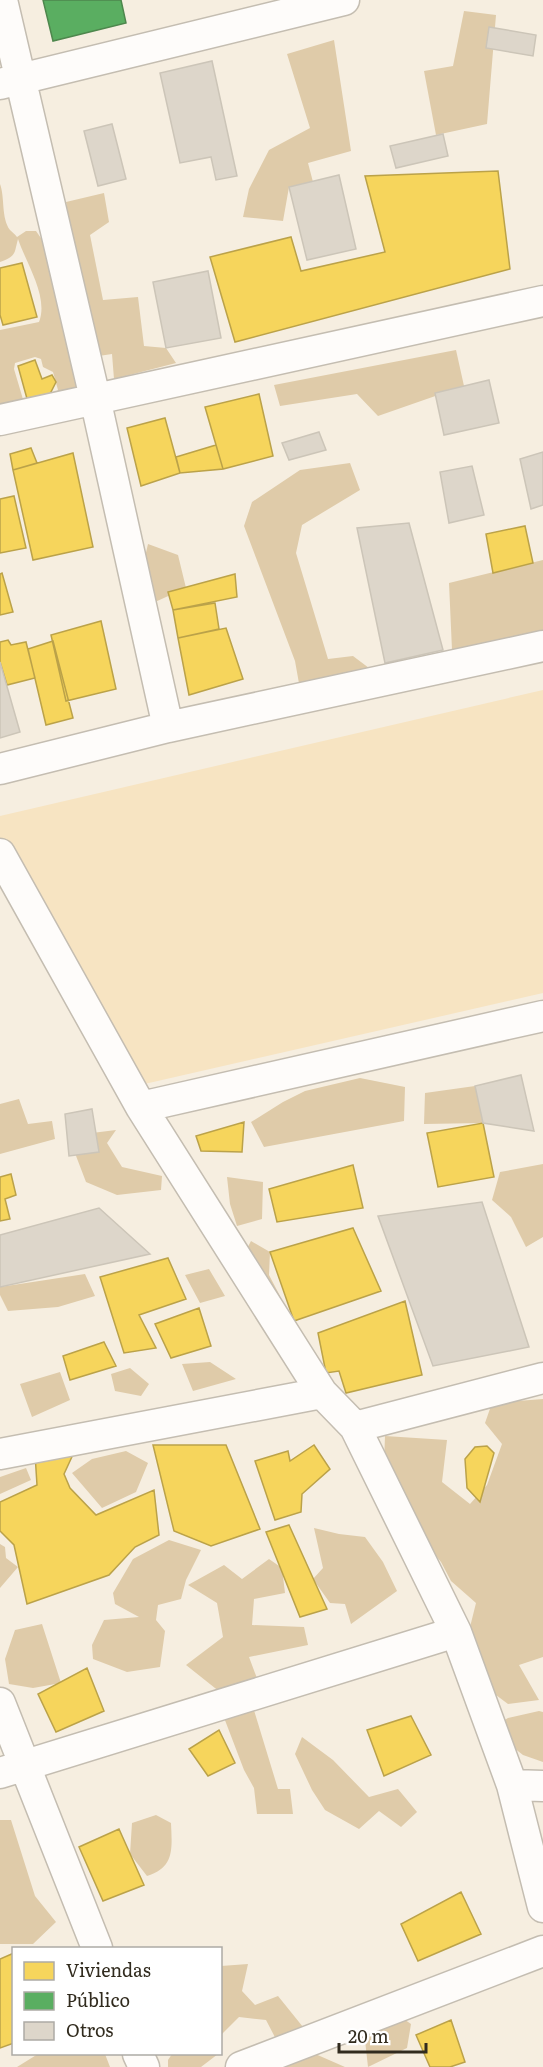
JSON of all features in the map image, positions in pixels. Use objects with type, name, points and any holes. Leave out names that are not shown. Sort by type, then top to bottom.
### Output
[{"type":"street","points":[[2,0],[10,82],[95,398],[168,727]]},
{"type":"street","points":[[10,82],[256,11],[344,0]]},
{"type":"street","points":[[0,420],[543,301]]},
{"type":"street","points":[[0,769],[168,727],[543,646]]},
{"type":"street","points":[[0,854],[141,1107],[322,1393],[355,1427],[456,1632],[512,1785],[543,1907]]},
{"type":"street","points":[[141,1107],[543,1017]]},
{"type":"street","points":[[355,1427],[543,1378]]},
{"type":"street","points":[[0,1454],[322,1393]]},
{"type":"street","points":[[12,1769],[456,1632]]},
{"type":"street","points":[[0,1703],[12,1769],[97,1947]]},
{"type":"street","points":[[512,1785],[543,1786]]},
{"type":"street","points":[[241,2067],[543,1951]]},
{"type":"shaded area","points":[[464,11],[496,15],[487,124],[436,135],[424,71],[453,66]]},
{"type":"shaded area","points":[[334,40],[351,151],[308,163],[313,182],[289,187],[283,221],[243,217],[249,189],[269,150],[310,128],[287,54]]},
{"type":"shaded area","points":[[0,184],[5,220],[10,230],[17,237],[26,231],[36,231],[43,241],[80,382],[74,396],[51,400],[58,390],[53,372],[43,367],[41,359],[35,357],[15,363],[14,369],[25,406],[0,410],[0,330],[39,322],[41,302],[35,280],[18,239],[12,256],[0,262]]},
{"type":"shaded area","points":[[104,193],[109,222],[90,235],[103,300],[138,297],[144,346],[166,348],[176,363],[114,379],[112,354],[92,357],[66,202]]},
{"type":"shaded area","points":[[456,350],[464,386],[378,416],[357,394],[280,406],[274,385]]},
{"type":"shaded area","points":[[350,463],[360,490],[302,525],[296,553],[328,659],[353,656],[377,674],[300,689],[295,661],[244,526],[252,502],[300,470]]},
{"type":"shaded area","points":[[148,544],[178,555],[186,588],[155,602],[141,574]]},
{"type":"shaded area","points":[[543,560],[543,631],[452,650],[449,583]]},
{"type":"shaded area","points":[[543,690],[543,993],[127,1088],[0,843],[0,816]]},
{"type":"shaded area","points":[[360,1078],[405,1087],[404,1121],[264,1147],[251,1122],[305,1091]]},
{"type":"shaded area","points":[[475,1086],[483,1123],[424,1124],[425,1093]]},
{"type":"shaded area","points":[[19,1099],[28,1124],[52,1121],[55,1139],[0,1154],[0,1104]]},
{"type":"shaded area","points":[[116,1130],[107,1143],[122,1167],[162,1176],[161,1190],[117,1195],[86,1182],[73,1148],[84,1134]]},
{"type":"shaded area","points":[[543,1164],[543,1237],[526,1247],[511,1217],[492,1200],[500,1172]]},
{"type":"shaded area","points":[[227,1177],[263,1182],[262,1219],[237,1226],[230,1204]]},
{"type":"shaded area","points":[[251,1241],[270,1252],[269,1275],[280,1296],[261,1296],[239,1264]]},
{"type":"shaded area","points":[[209,1269],[225,1296],[200,1303],[185,1275]]},
{"type":"shaded area","points":[[85,1274],[95,1296],[58,1307],[8,1311],[0,1295],[0,1287]]},
{"type":"shaded area","points":[[210,1362],[236,1379],[193,1391],[182,1364]]},
{"type":"shaded area","points":[[130,1368],[149,1384],[141,1396],[115,1391],[111,1374]]},
{"type":"shaded area","points":[[60,1372],[70,1400],[32,1417],[20,1384]]},
{"type":"shaded area","points":[[543,1399],[543,1657],[519,1665],[539,1700],[508,1704],[480,1683],[468,1635],[476,1603],[451,1581],[441,1562],[383,1491],[385,1436],[447,1440],[442,1482],[470,1504],[487,1485],[502,1444],[485,1423],[492,1403]]},
{"type":"shaded area","points":[[126,1451],[148,1463],[136,1492],[102,1508],[72,1473],[92,1459]]},
{"type":"shaded area","points":[[26,1468],[31,1480],[0,1494],[0,1477]]},
{"type":"shaded area","points":[[314,1528],[365,1537],[383,1562],[397,1591],[351,1624],[345,1604],[330,1603],[313,1579],[323,1568]]},
{"type":"shaded area","points":[[169,1540],[201,1550],[186,1580],[181,1599],[158,1605],[156,1620],[165,1631],[160,1667],[127,1672],[93,1659],[92,1645],[104,1620],[139,1617],[115,1604],[113,1593],[133,1559]]},
{"type":"shaded area","points":[[0,1544],[5,1547],[6,1558],[18,1567],[0,1588]]},
{"type":"shaded area","points":[[269,1559],[282,1568],[285,1593],[254,1599],[252,1625],[304,1627],[308,1645],[249,1657],[258,1681],[225,1696],[186,1665],[223,1637],[217,1603],[188,1585],[224,1565],[242,1579]]},
{"type":"shaded area","points":[[42,1624],[61,1683],[33,1688],[9,1684],[5,1659],[15,1630]]},
{"type":"shaded area","points":[[253,1707],[278,1789],[290,1789],[293,1814],[257,1814],[254,1788],[244,1770],[223,1715]]},
{"type":"shaded area","points":[[543,1712],[543,1762],[523,1755],[490,1729],[508,1718]]},
{"type":"shaded area","points":[[302,1737],[333,1760],[369,1797],[398,1789],[417,1812],[401,1827],[379,1811],[359,1829],[325,1810],[312,1790],[295,1754]]},
{"type":"shaded area","points":[[156,1815],[171,1823],[170,1856],[163,1868],[147,1876],[130,1854],[132,1823]]},
{"type":"shaded area","points":[[0,1820],[11,1820],[35,1896],[56,1922],[33,1944],[0,1944]]},
{"type":"shaded area","points":[[248,1964],[242,1991],[255,2005],[278,1996],[303,2027],[278,2043],[266,2020],[239,2017],[222,2034],[222,1966]]},
{"type":"shaded area","points":[[395,2013],[411,2024],[407,2048],[368,2067],[364,2031]]},
{"type":"shaded area","points":[[313,2053],[345,2067],[273,2067]]},
{"type":"shaded area","points":[[36,2055],[105,2055],[110,2067],[17,2067]]},
{"type":"shaded area","points":[[171,2055],[217,2055],[201,2067],[168,2067],[168,2060]]},
{"type":"building: Viviendas","points":[[498,171],[510,269],[235,342],[210,257],[291,237],[301,271],[385,252],[365,176]]},
{"type":"building: Viviendas","points":[[22,263],[37,317],[3,325],[0,315],[0,268]]},
{"type":"building: Viviendas","points":[[35,360],[42,379],[52,375],[56,382],[47,400],[29,406],[18,366]]},
{"type":"building: Viviendas","points":[[259,394],[273,456],[223,469],[205,407]]},
{"type":"building: Viviendas","points":[[165,418],[180,473],[141,486],[127,428]]},
{"type":"building: Viviendas","points":[[216,445],[223,469],[180,473],[176,457]]},
{"type":"building: Viviendas","points":[[31,448],[37,463],[13,470],[10,454]]},
{"type":"building: Viviendas","points":[[73,453],[93,547],[33,560],[13,470]]},
{"type":"building: Viviendas","points":[[14,496],[26,548],[0,553],[0,499]]},
{"type":"building: Viviendas","points":[[525,526],[533,563],[493,573],[486,534]]},
{"type":"building: Viviendas","points":[[2,573],[13,612],[0,615],[0,574]]},
{"type":"building: Viviendas","points":[[235,574],[237,597],[173,610],[168,592]]},
{"type":"building: Viviendas","points":[[215,603],[219,629],[178,638],[173,610]]},
{"type":"building: Viviendas","points":[[101,621],[116,689],[66,701],[51,635]]},
{"type":"building: Viviendas","points":[[226,628],[243,679],[189,695],[178,638]]},
{"type":"building: Viviendas","points":[[8,640],[11,645],[26,642],[35,678],[7,685],[0,662],[0,642]]},
{"type":"building: Viviendas","points":[[53,641],[73,718],[46,725],[28,649]]},
{"type":"building: Viviendas","points":[[244,1122],[242,1152],[201,1151],[196,1136]]},
{"type":"building: Viviendas","points":[[483,1123],[494,1177],[438,1187],[427,1133]]},
{"type":"building: Viviendas","points":[[353,1165],[363,1208],[277,1222],[269,1189]]},
{"type":"building: Viviendas","points":[[11,1174],[16,1195],[5,1199],[10,1219],[0,1221],[0,1177]]},
{"type":"building: Viviendas","points":[[353,1228],[381,1291],[294,1321],[270,1252]]},
{"type":"building: Viviendas","points":[[168,1258],[186,1299],[139,1315],[156,1348],[124,1353],[100,1277]]},
{"type":"building: Viviendas","points":[[405,1301],[422,1375],[346,1393],[339,1371],[326,1373],[318,1333]]},
{"type":"building: Viviendas","points":[[199,1308],[211,1346],[171,1358],[155,1324]]},
{"type":"building: Viviendas","points":[[104,1342],[116,1366],[70,1380],[63,1356]]},
{"type":"building: Viviendas","points":[[153,1445],[226,1445],[260,1529],[211,1546],[174,1531]]},
{"type":"building: Viviendas","points":[[314,1445],[330,1469],[302,1494],[301,1512],[275,1520],[255,1461],[288,1451],[290,1461]]},
{"type":"building: Viviendas","points":[[487,1446],[494,1453],[480,1502],[467,1488],[465,1459],[475,1447]]},
{"type":"building: Viviendas","points":[[76,1448],[64,1474],[70,1488],[96,1515],[154,1490],[159,1535],[135,1547],[109,1575],[27,1604],[14,1545],[0,1531],[0,1502],[37,1485],[35,1454]]},
{"type":"building: Viviendas","points":[[289,1525],[327,1609],[300,1617],[266,1532]]},
{"type":"building: Viviendas","points":[[87,1668],[104,1711],[56,1732],[38,1694]]},
{"type":"building: Viviendas","points":[[411,1716],[431,1755],[384,1776],[367,1730]]},
{"type":"building: Viviendas","points":[[219,1730],[235,1763],[208,1776],[189,1749]]},
{"type":"building: Viviendas","points":[[119,1829],[144,1885],[103,1901],[79,1847]]},
{"type":"building: Viviendas","points":[[461,1892],[481,1934],[418,1961],[401,1924]]},
{"type":"building: Viviendas","points":[[12,1954],[12,2044],[0,2048],[0,1959]]},
{"type":"building: Viviendas","points":[[451,2020],[465,2062],[450,2067],[430,2067],[416,2035]]},
{"type":"building: Público","points":[[43,0],[121,0],[126,23],[53,41]]},
{"type":"building: Otros","points":[[489,27],[536,35],[533,56],[486,48]]},
{"type":"building: Otros","points":[[212,61],[237,176],[216,180],[211,157],[180,163],[160,73]]},
{"type":"building: Otros","points":[[112,124],[126,179],[98,186],[84,131]]},
{"type":"building: Otros","points":[[443,134],[448,156],[396,168],[390,146]]},
{"type":"building: Otros","points":[[339,175],[356,249],[307,260],[289,187]]},
{"type":"building: Otros","points":[[208,271],[221,338],[166,348],[153,282]]},
{"type":"building: Otros","points":[[489,380],[499,423],[444,435],[435,393]]},
{"type":"building: Otros","points":[[319,432],[326,450],[289,460],[282,443]]},
{"type":"building: Otros","points":[[543,452],[543,505],[531,509],[520,459]]},
{"type":"building: Otros","points":[[472,466],[484,515],[449,523],[440,472]]},
{"type":"building: Otros","points":[[409,523],[443,650],[385,663],[357,528]]},
{"type":"building: Otros","points":[[0,662],[20,732],[0,738]]},
{"type":"building: Otros","points":[[521,1075],[534,1131],[483,1123],[475,1086]]},
{"type":"building: Otros","points":[[92,1109],[99,1152],[69,1156],[65,1114]]},
{"type":"building: Otros","points":[[482,1202],[529,1347],[433,1366],[378,1216]]},
{"type":"building: Otros","points":[[99,1208],[150,1254],[0,1287],[0,1235]]}]
